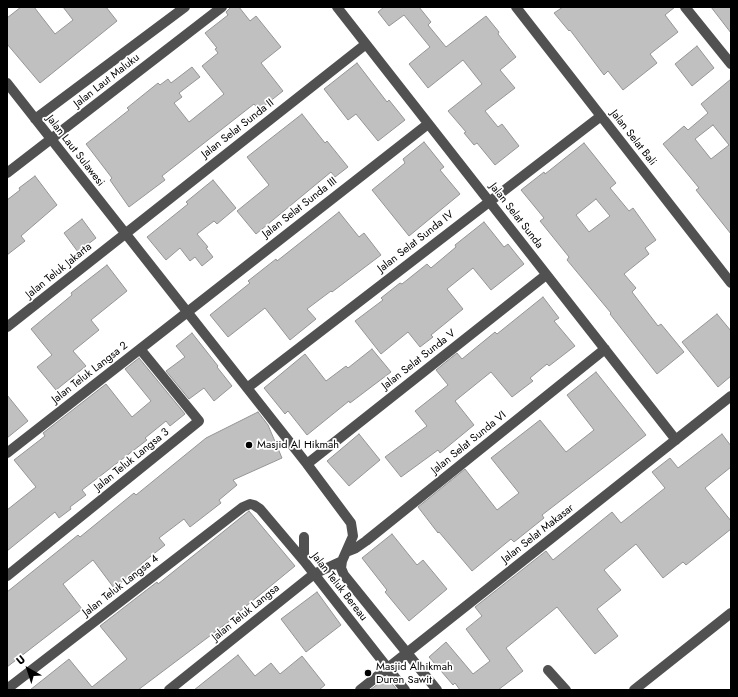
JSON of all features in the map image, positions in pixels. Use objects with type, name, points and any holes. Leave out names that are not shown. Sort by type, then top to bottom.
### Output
[{"type":"street","name":"Jalan Laut Maluku","points":[[36,120],[185,7]]},
{"type":"street","name":"Jalan Laut Maluku","points":[[7,173],[222,7]]},
{"type":"street","name":"Jalan Selat Sunda","points":[[337,7],[676,440]]},
{"type":"street","name":"Jalan Selat Bali","points":[[516,7],[731,283]]},
{"type":"street","points":[[685,7],[731,64]]},
{"type":"street","name":"Jalan Selat Sunda II","points":[[125,233],[366,44]]},
{"type":"street","name":"Jalan Laut Sulawesi","points":[[7,83],[307,464],[351,523],[353,536],[344,556]]},
{"type":"street","name":"Jalan Selat Sunda IV","points":[[247,388],[601,116]]},
{"type":"street","name":"Jalan Selat Sunda III","points":[[187,312],[428,124]]},
{"type":"street","name":"Jalan Teluk Jakarta","points":[[7,328],[125,233]]},
{"type":"street","name":"Jalan Selat Sunda V","points":[[307,464],[546,274]]},
{"type":"street","name":"Jalan Teluk Langsa 2","points":[[7,453],[187,312]]},
{"type":"street","name":"Jalan Teluk Langsa 3","points":[[7,576],[199,421],[140,349]]},
{"type":"street","name":"Jalan Selat Sunda VI","points":[[344,556],[366,541],[605,349]]},
{"type":"street","name":"Jalan Selat Makasar","points":[[360,690],[731,396]]},
{"type":"street","name":"Jalan Teluk Bereau","points":[[250,504],[260,509],[304,561],[387,669],[405,690]]},
{"type":"street","name":"Jalan Teluk Langsa 4","points":[[7,689],[243,507],[250,504]]},
{"type":"street","points":[[304,537],[304,561]]},
{"type":"street","points":[[344,556],[341,568],[344,575],[436,690]]},
{"type":"street","name":"Jalan Teluk Langsa","points":[[169,690],[314,574],[344,556]]},
{"type":"street","points":[[634,690],[731,613]]},
{"type":"street","points":[[548,670],[566,690]]},
{"type":"building","points":[[21,7],[34,7],[55,34],[73,20],[63,7],[106,7],[117,21],[40,83],[7,44],[7,18]]},
{"type":"building","points":[[231,7],[239,7],[250,21],[256,16],[281,47],[261,63],[283,91],[259,110],[254,104],[162,176],[165,180],[129,207],[110,180],[112,178],[86,144],[129,110],[127,108],[158,83],[160,85],[168,79],[171,83],[192,67],[200,77],[179,93],[182,97],[174,103],[189,122],[224,94],[202,66],[218,53],[215,49],[217,48],[205,33],[228,15],[226,12]]},
{"type":"building","points":[[384,7],[419,7],[431,22],[428,25],[446,47],[486,16],[516,57],[500,70],[515,88],[485,111],[498,127],[502,124],[519,146],[495,165],[477,143],[474,145],[464,133],[466,132],[448,111],[482,84],[463,60],[428,88],[409,64],[430,47],[404,15],[389,26],[378,12]]},
{"type":"building","points":[[563,7],[675,7],[665,15],[678,32],[650,54],[657,63],[623,90],[608,71],[604,75],[570,30],[569,31],[554,13]]},
{"type":"building","points":[[711,7],[731,7],[731,33]]},
{"type":"building","points":[[697,46],[714,68],[692,86],[675,64]]},
{"type":"building","points":[[357,63],[387,102],[389,100],[405,120],[378,141],[356,114],[348,120],[324,89]]},
{"type":"building","points":[[731,79],[731,234],[696,190],[699,188],[663,144],[684,126],[688,130],[708,113],[701,104]],"holes":[[[713,125],[729,145],[711,159],[695,139]]]},
{"type":"building","points":[[302,114],[325,143],[327,141],[348,167],[335,177],[331,172],[256,234],[237,211],[269,185],[247,157]]},
{"type":"building","points":[[424,142],[444,167],[440,170],[460,194],[409,236],[372,190],[405,163],[403,159]]},
{"type":"building","points":[[584,143],[616,183],[610,188],[629,211],[633,208],[656,240],[645,248],[649,254],[624,274],[636,288],[632,292],[658,326],[661,324],[684,352],[657,374],[610,314],[611,313],[567,260],[569,257],[540,221],[544,218],[521,190],[544,172],[545,174]],"holes":[[[596,199],[610,216],[589,232],[576,215]]]},
{"type":"building","points":[[35,176],[57,205],[21,236],[25,241],[7,255],[7,200],[20,190],[19,188]]},
{"type":"building","points":[[213,180],[236,208],[217,224],[214,221],[197,234],[208,247],[206,248],[213,257],[202,266],[195,257],[190,261],[180,248],[166,260],[147,237],[188,204],[186,202]]},
{"type":"building","points":[[339,212],[359,237],[364,233],[381,255],[307,309],[316,319],[290,340],[265,308],[228,337],[210,315],[250,283],[248,281],[276,259],[277,261]]},
{"type":"building","points":[[82,219],[96,238],[78,252],[64,233]]},
{"type":"building","points":[[484,222],[504,247],[508,244],[524,264],[491,290],[473,268],[447,289],[463,309],[431,335],[433,337],[420,347],[408,332],[381,354],[355,321],[383,300],[381,298],[400,283],[402,284],[427,264],[431,268],[456,247],[455,245]]},
{"type":"building","points":[[107,265],[127,291],[91,320],[99,330],[73,351],[86,366],[56,390],[37,367],[52,355],[31,329],[72,295],[71,293]]},
{"type":"building","points":[[543,297],[559,318],[554,321],[575,346],[549,366],[547,364],[530,378],[533,381],[512,397],[491,372],[455,401],[474,425],[440,453],[438,450],[401,477],[385,457],[427,426],[415,411],[448,385],[436,370],[457,353],[462,359],[495,332],[497,334]]},
{"type":"building","points":[[717,314],[731,331],[731,376],[718,387],[682,342]]},
{"type":"building","points":[[192,333],[232,386],[214,401],[204,388],[189,399],[166,371],[185,357],[176,346]]},
{"type":"building","points":[[372,349],[391,372],[350,403],[349,401],[307,435],[288,411],[285,414],[264,388],[305,354],[326,381],[346,366],[348,368]]},
{"type":"building","points":[[139,358],[185,414],[170,426],[166,421],[145,438],[147,440],[82,490],[86,495],[70,507],[71,509],[59,518],[55,512],[7,551],[7,510],[36,487],[14,460],[45,436],[43,433],[106,384],[132,417],[151,401],[125,369]]},
{"type":"building","points":[[596,372],[646,435],[542,515],[544,518],[514,542],[511,539],[472,571],[439,532],[438,533],[418,507],[465,469],[497,510],[519,493],[491,458],[540,420],[566,452],[594,430],[567,395]]},
{"type":"building","points":[[7,395],[28,421],[7,438]]},
{"type":"building","points":[[258,412],[268,425],[282,458],[233,480],[237,485],[219,500],[221,503],[190,527],[184,519],[159,538],[165,545],[141,564],[142,566],[114,588],[93,560],[63,584],[82,609],[7,667],[7,592],[78,535],[80,537],[134,493],[136,495],[206,438]]},
{"type":"building","points":[[359,434],[380,460],[349,486],[327,461]]},
{"type":"building","points":[[722,434],[731,446],[731,467],[705,488],[731,521],[731,529],[686,565],[683,562],[663,578],[636,544],[604,570],[621,590],[597,609],[618,636],[595,654],[557,607],[506,648],[523,671],[498,690],[460,690],[455,683],[453,685],[429,657],[446,642],[473,674],[490,661],[466,629],[482,616],[475,607],[546,551],[553,560],[612,512],[621,523],[665,488],[652,472],[670,458],[678,468]]},
{"type":"building","points":[[249,511],[295,566],[234,616],[235,617],[138,690],[30,690],[69,659],[92,687],[127,659],[100,626],[157,582],[158,584]]},
{"type":"building","points":[[392,534],[417,565],[423,560],[447,589],[409,621],[385,592],[387,590],[362,558]]},
{"type":"building","points":[[317,592],[341,625],[306,652],[281,619]]},
{"type":"building","points":[[238,655],[255,676],[271,663],[280,674],[302,656],[325,685],[319,690],[194,690]]},
{"type":"building","points":[[387,677],[397,690],[370,690]]},
{"type":"place","name":"Masjid Al Hikmah","points":[[249,445]]},
{"type":"place","name":"Masjid Alhikmah Duren Sawit","points":[[368,673]]}]
